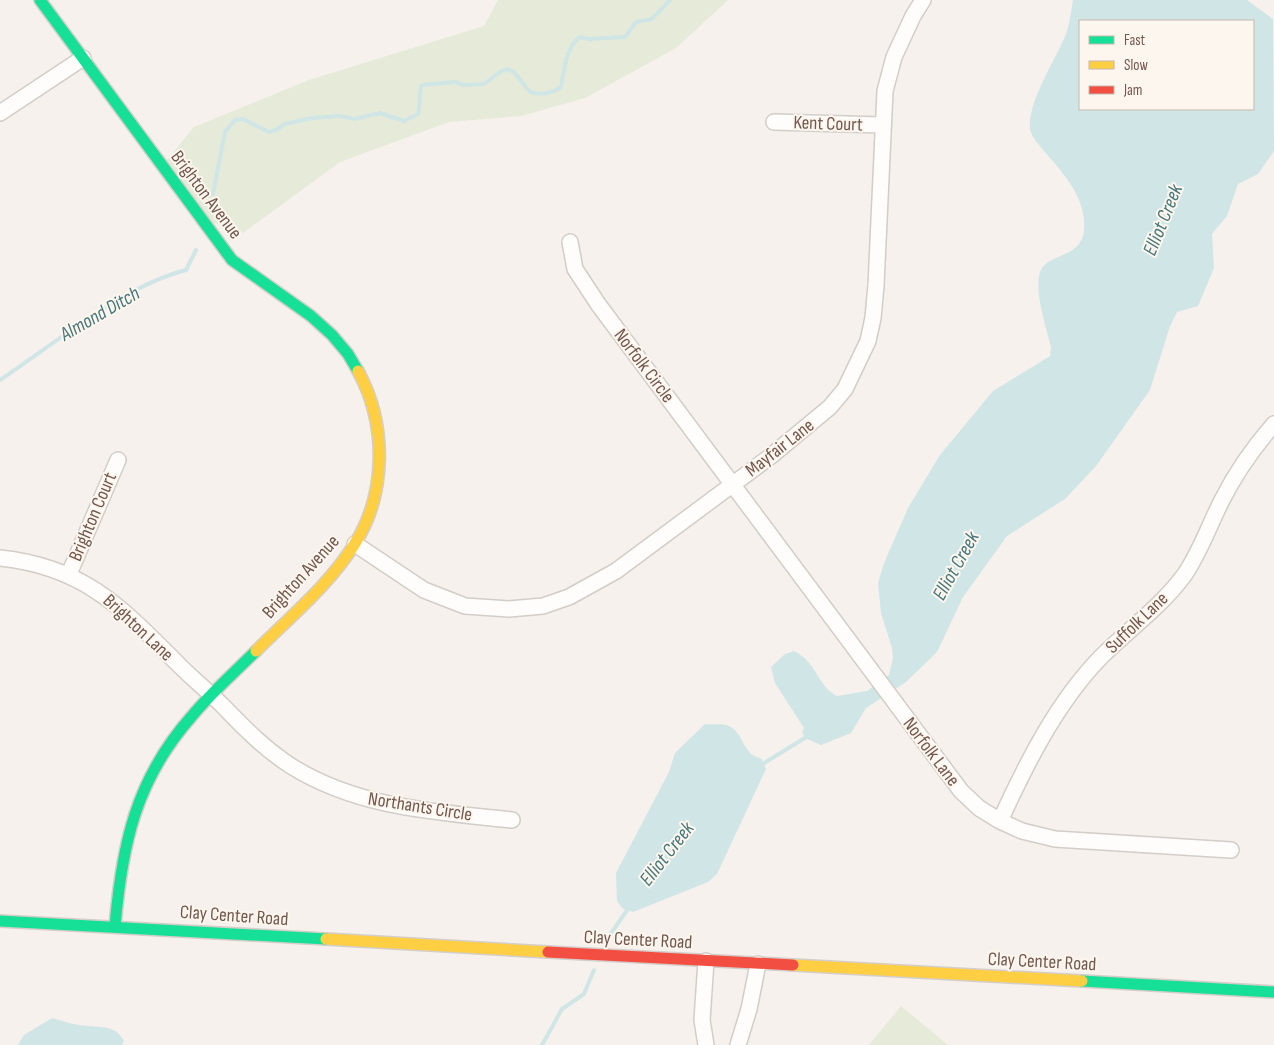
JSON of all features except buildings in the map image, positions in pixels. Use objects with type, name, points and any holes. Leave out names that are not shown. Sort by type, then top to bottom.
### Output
[{"type":"street","name":"Brighton Avenue","points":[[40,0],[232,260],[311,316],[332,335],[348,354],[363,381],[375,415],[380,441],[379,462],[371,509],[355,544],[340,564],[304,603],[175,734],[140,794],[128,828],[122,853],[115,926]]},
{"type":"street","name":"Mayfair Lane","points":[[355,544],[424,590],[465,606],[509,609],[542,606],[569,597],[599,582],[771,456],[830,407],[846,389],[868,341],[873,318],[885,90],[894,57],[913,16],[923,0]]},
{"type":"street","points":[[0,113],[84,58]]},
{"type":"street","name":"Kent Court","points":[[774,122],[882,125]]},
{"type":"street","name":"Norfolk Circle","points":[[570,242],[579,276],[731,484]]},
{"type":"street","name":"Suffolk Lane","points":[[1000,821],[1046,733],[1069,697],[1102,656],[1146,618],[1185,574],[1233,479],[1274,424]]},
{"type":"street","name":"Brighton Court","points":[[69,574],[118,460]]},
{"type":"street","name":"Norfolk Lane","points":[[731,484],[889,697],[961,791],[979,808],[1000,821],[1022,831],[1055,839],[1230,850]]},
{"type":"street","name":"Brighton Lane","points":[[0,558],[33,563],[69,574],[107,597],[212,695]]},
{"type":"street","name":"Northants Circle","points":[[212,695],[264,747],[308,776],[334,788],[374,802],[399,807],[512,820]]},
{"type":"street","name":"Clay Center Road","points":[[0,921],[1274,992]]},
{"type":"street","points":[[706,961],[702,1020],[706,1045]]},
{"type":"street","points":[[738,1045],[749,1009],[758,964]]},
{"type":"green space","points":[[498,0],[728,0],[676,48],[585,98],[521,116],[449,122],[340,162],[243,233],[211,222],[167,160],[194,127],[309,80],[484,26]]},
{"type":"green space","points":[[901,1006],[948,1045],[869,1045]]},
{"type":"water","points":[[1073,0],[1247,0],[1273,19],[1274,151],[1258,174],[1238,184],[1227,216],[1212,234],[1214,268],[1198,306],[1177,312],[1170,326],[1150,390],[1096,466],[1065,499],[1007,536],[963,597],[937,652],[906,682],[866,708],[851,733],[821,745],[805,738],[802,732],[804,728],[775,683],[771,667],[785,654],[794,651],[808,662],[830,692],[837,696],[867,691],[889,675],[893,658],[892,648],[881,613],[878,583],[884,563],[908,508],[940,455],[993,391],[1050,356],[1051,347],[1038,289],[1040,272],[1049,262],[1077,246],[1082,239],[1084,218],[1078,197],[1066,177],[1032,135],[1030,118],[1037,94],[1066,34]]},
{"type":"water","points":[[705,724],[724,725],[734,729],[747,749],[755,756],[761,758],[766,769],[717,874],[708,882],[633,912],[622,908],[617,901],[616,873],[669,772],[675,753]]},
{"type":"water","points":[[52,1018],[76,1024],[104,1027],[116,1031],[124,1041],[122,1045],[18,1045],[24,1035]]},
{"type":"waterway","name":"Almond Ditch","points":[[213,194],[225,132],[235,120],[243,119],[269,132],[285,124],[312,118],[339,116],[355,119],[380,113],[404,121],[418,114],[422,85],[455,82],[464,85],[484,84],[507,69],[514,72],[530,92],[542,94],[550,92],[561,87],[569,53],[575,41],[580,37],[589,39],[625,37],[636,22],[652,19],[670,0]]},
{"type":"waterway","name":"Almond Ditch","points":[[0,380],[66,333],[113,303],[137,289],[186,270],[196,250]]},
{"type":"waterway","name":"Elliot Creek","points":[[761,765],[808,736]]},
{"type":"waterway","name":"Elliot Creek","points":[[607,939],[630,906]]},
{"type":"waterway","name":"Elliot Creek","points":[[542,1045],[562,1009],[584,994],[594,970]]},
{"type":"traffic: fast","points":[[40,0],[232,260],[311,316],[332,335],[348,354],[358,371]]},
{"type":"traffic: fast","points":[[115,926],[122,867],[128,840],[135,814],[157,764],[199,707],[256,651]]},
{"type":"traffic: fast","points":[[0,921],[326,939]]},
{"type":"traffic: fast","points":[[1082,981],[1274,992]]},
{"type":"traffic: slow","points":[[256,651],[333,574],[354,545],[365,525],[373,504],[379,459],[378,436],[368,392],[358,371]]},
{"type":"traffic: slow","points":[[326,939],[548,952]]},
{"type":"traffic: slow","points":[[793,965],[1082,981]]},
{"type":"traffic: jam","points":[[548,952],[793,965]]}]
